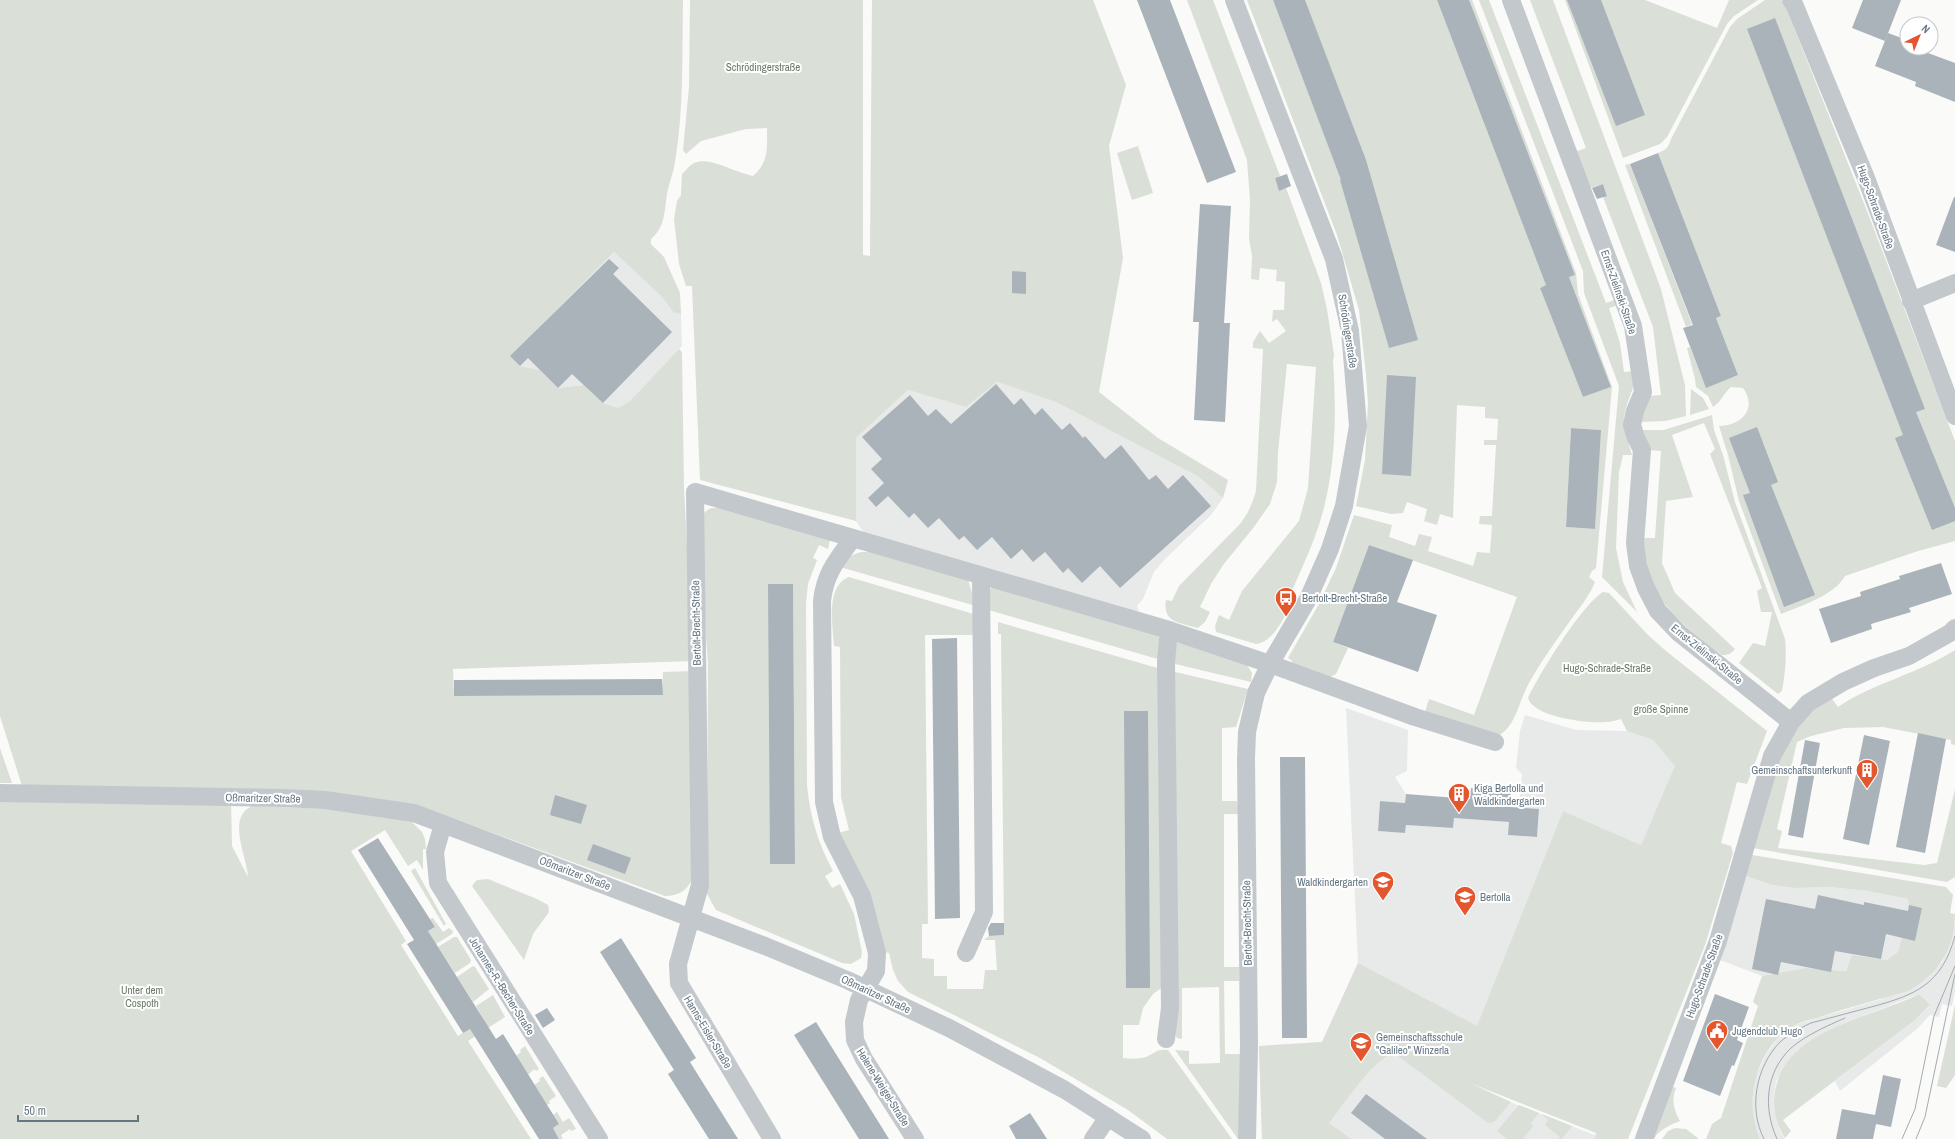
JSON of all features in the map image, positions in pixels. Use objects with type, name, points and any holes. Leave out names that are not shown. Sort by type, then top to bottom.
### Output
[{"type":"street","name":"Schrödingerstraße","points":[[1234,0],[1334,259],[1350,331],[1358,426],[1344,506],[1330,549],[1308,599],[1270,664]]},
{"type":"street","name":"Ernst-Zielinski-Straße","points":[[1511,0],[1633,326],[1643,392],[1635,411],[1632,425],[1642,450],[1635,543],[1638,566],[1646,588],[1658,611],[1680,633],[1790,722]]},
{"type":"street","name":"Hugo-Schrade-Straße","points":[[1791,0],[1794,4],[1866,178],[1955,416]]},
{"type":"street","points":[[1911,301],[1955,283]]},
{"type":"street","name":"Bertolt-Brecht-Straße","points":[[691,917],[700,885],[695,492],[981,577],[1169,630],[1270,664],[1415,717],[1495,742]]},
{"type":"street","points":[[853,538],[832,568],[824,584],[822,601],[824,802],[832,837],[862,896],[876,947],[876,971],[866,988]]},
{"type":"street","points":[[966,953],[984,912],[981,577]]},
{"type":"street","name":"Hugo-Schrade-Straße","points":[[1644,1139],[1718,941],[1772,756],[1790,722],[1808,703],[1843,682],[1874,668],[1909,656],[1950,633],[1955,628]]},
{"type":"street","points":[[1166,1040],[1170,1008],[1166,662],[1169,630]]},
{"type":"street","name":"Bertolt-Brecht-Straße","points":[[1247,1139],[1249,1039],[1247,732],[1256,693],[1270,664]]},
{"type":"street","name":"Oßmaritzer Straße","points":[[0,793],[325,800],[414,813],[691,917],[866,988],[1006,1058],[1065,1090],[1142,1139]]},
{"type":"street","name":"Johannes-R.-Becher-Straße","points":[[443,824],[436,852],[438,883],[599,1139]]},
{"type":"street","name":"Hanns-Eisler-Straße","points":[[691,917],[678,964],[679,983],[772,1139]]},
{"type":"street","name":"Helene-Weigel-Straße","points":[[866,988],[859,1000],[854,1019],[855,1040],[864,1059],[915,1139]]},
{"type":"street","points":[[1093,1139],[1108,1117]]},
{"type":"shaded area","points":[[614,252],[662,297],[674,313],[681,314],[682,346],[630,401],[618,408],[603,403],[584,385],[558,388],[540,370],[520,366],[510,356]]},
{"type":"shaded area","points":[[997,382],[1056,402],[1199,477],[1223,498],[1211,515],[1164,560],[1154,572],[1143,599],[1137,606],[1139,611],[1133,612],[866,536],[856,521],[856,438],[908,390],[966,407]]},
{"type":"shaded area","points":[[1346,708],[1408,730],[1407,771],[1395,777],[1406,794],[1405,803],[1380,801],[1378,831],[1405,833],[1406,825],[1453,828],[1454,818],[1509,822],[1509,835],[1537,837],[1539,809],[1519,808],[1522,774],[1516,768],[1520,731],[1525,715],[1576,730],[1627,731],[1653,740],[1676,766],[1641,845],[1563,811],[1456,1081],[1605,1139],[1262,1139],[1259,1046],[1322,1042],[1358,963]]},
{"type":"shaded area","points":[[1746,876],[1772,885],[1795,888],[1830,887],[1868,891],[1908,899],[1922,908],[1915,941],[1887,960],[1852,955],[1846,971],[1805,968],[1762,976],[1720,960]]},
{"type":"shaded area","points":[[1955,923],[1955,991],[1952,1006],[1942,1004],[1939,1017],[1930,1015],[1917,1029],[1840,1091],[1835,1081],[1915,1020],[1930,1006],[1919,994],[1842,1024],[1798,1050],[1776,1081],[1774,1097],[1775,1113],[1780,1131],[1785,1139],[1760,1139],[1755,1127],[1752,1109],[1754,1080],[1765,1056],[1777,1039],[1794,1025],[1882,999],[1942,962],[1950,943]]},
{"type":"green space","points":[[0,0],[683,0],[682,81],[678,142],[664,216],[660,228],[651,239],[651,244],[664,257],[680,293],[681,314],[674,313],[662,297],[614,252],[511,356],[520,366],[540,370],[558,388],[584,385],[603,403],[618,408],[630,401],[679,349],[682,352],[684,488],[693,661],[453,669],[454,696],[662,695],[663,672],[694,671],[692,880],[684,890],[678,894],[665,896],[414,804],[23,789],[0,716]]},
{"type":"green space","points":[[690,0],[863,0],[863,255],[870,256],[872,0],[1093,0],[1126,85],[1109,146],[1123,258],[1099,392],[1158,438],[1228,480],[1223,498],[1199,477],[1056,402],[997,382],[966,407],[908,390],[856,438],[856,521],[700,480],[692,286],[686,286],[679,264],[674,219],[677,201],[681,195],[682,174],[692,164],[700,161],[715,163],[753,176],[762,165],[766,154],[767,128],[746,129],[701,141],[686,154],[683,150],[689,87]]},
{"type":"green space","points":[[1187,0],[1213,0],[1280,176],[1275,178],[1279,190],[1286,188],[1321,283],[1327,309],[1334,355],[1335,428],[1331,473],[1327,495],[1311,546],[1290,595],[1294,598],[1274,633],[1263,642],[1256,644],[1216,632],[1215,626],[1219,615],[1229,620],[1242,591],[1299,521],[1308,488],[1316,367],[1287,364],[1278,452],[1277,482],[1270,504],[1254,527],[1223,565],[1211,584],[1200,607],[1210,612],[1205,622],[1198,628],[1174,621],[1167,613],[1166,600],[1172,601],[1179,586],[1240,524],[1251,505],[1256,491],[1263,349],[1253,348],[1253,342],[1260,331],[1269,343],[1286,331],[1277,319],[1272,322],[1273,310],[1284,310],[1285,282],[1276,281],[1277,270],[1260,268],[1259,280],[1251,279],[1252,256],[1249,238],[1250,200],[1247,160]]},
{"type":"green space","points":[[1247,0],[1273,0],[1336,166],[1305,0],[1437,0],[1479,110],[1469,0],[1472,0],[1576,273],[1578,294],[1612,387],[1596,568],[1592,571],[1589,577],[1595,582],[1587,598],[1553,645],[1533,677],[1512,721],[1503,732],[1497,736],[1425,712],[1429,699],[1474,715],[1517,597],[1369,545],[1333,642],[1348,648],[1336,674],[1328,678],[1293,666],[1292,661],[1288,658],[1319,604],[1336,568],[1354,515],[1392,525],[1389,537],[1415,546],[1419,534],[1432,537],[1428,551],[1473,566],[1477,552],[1490,553],[1492,525],[1479,524],[1480,516],[1492,516],[1496,445],[1484,445],[1484,440],[1497,440],[1498,419],[1485,418],[1485,407],[1457,405],[1453,518],[1440,514],[1437,525],[1424,521],[1427,509],[1407,502],[1403,513],[1391,514],[1356,506],[1365,460],[1368,404],[1366,375],[1359,310],[1337,235]],"holes":[[[1512,112],[1575,275],[1569,277],[1611,387],[1583,397],[1540,288],[1547,285],[1484,123]],[[1571,428],[1600,430],[1595,529],[1566,527]]]},
{"type":"green space","points":[[1479,0],[1489,0],[1606,303],[1617,299],[1619,305],[1609,308],[1620,343],[1624,372],[1636,371],[1624,420],[1632,455],[1623,455],[1619,472],[1616,548],[1623,582],[1637,612],[1602,577],[1619,386],[1584,293],[1583,271]]},
{"type":"green space","points":[[1530,0],[1553,0],[1661,289],[1685,385],[1686,416],[1665,421],[1639,422],[1650,396],[1661,395],[1653,327],[1603,197],[1607,195],[1603,184],[1590,188],[1575,152],[1586,148]]},
{"type":"green space","points":[[1565,0],[1645,0],[1717,28],[1729,0],[1758,0],[1734,16],[1727,24],[1667,137],[1660,144],[1623,158]]},
{"type":"green space","points":[[1765,0],[1781,0],[1784,3],[1869,216],[1955,441],[1955,541],[1918,551],[1845,576],[1834,589],[1826,594],[1781,614],[1739,501],[1728,455],[1719,426],[1734,423],[1745,415],[1749,403],[1747,396],[1743,388],[1731,387],[1713,407],[1708,396],[1696,387],[1687,348],[1690,347],[1706,387],[1738,375],[1716,318],[1721,316],[1658,153],[1666,149],[1668,146],[1730,27],[1737,19]]},
{"type":"green space","points":[[1138,146],[1153,193],[1132,200],[1117,153]]},
{"type":"green space","points":[[1630,164],[1692,324],[1686,327],[1625,165]]},
{"type":"green space","points":[[1691,389],[1703,398],[1709,409],[1690,415]]},
{"type":"green space","points":[[1712,415],[1714,430],[1723,455],[1735,502],[1785,639],[1786,659],[1784,678],[1782,691],[1778,694],[1739,663],[1753,643],[1765,646],[1772,612],[1761,612],[1757,591],[1762,588],[1710,454],[1715,449],[1704,423],[1672,435],[1693,497],[1666,501],[1662,563],[1675,593],[1735,649],[1734,651],[1726,655],[1722,655],[1687,627],[1657,593],[1650,579],[1646,565],[1643,538],[1655,538],[1661,451],[1649,450],[1638,430],[1664,430]]},
{"type":"green space","points":[[711,508],[723,508],[830,540],[828,549],[819,545],[813,558],[817,560],[808,584],[806,603],[807,785],[810,808],[816,830],[833,871],[825,876],[832,888],[840,884],[854,914],[862,952],[861,958],[851,964],[842,963],[716,910],[707,894],[708,663],[698,529],[699,522],[705,512]],"holes":[[[769,584],[793,584],[795,864]]]},
{"type":"green space","points":[[862,552],[872,552],[968,580],[976,606],[840,567],[850,557]]},
{"type":"green space","points":[[849,577],[977,615],[974,635],[925,635],[928,924],[922,924],[922,958],[934,959],[934,976],[947,976],[947,989],[983,989],[985,970],[997,970],[995,940],[984,940],[989,936],[1004,935],[1001,634],[998,634],[998,622],[1161,669],[1164,986],[1153,994],[1143,1008],[1139,1025],[1123,1025],[1123,1058],[1143,1058],[1158,1051],[1168,1050],[1232,1139],[1167,1139],[1128,1110],[1040,1058],[908,992],[898,981],[893,970],[889,953],[884,952],[838,833],[849,830],[841,797],[840,647],[834,646],[832,607],[836,589],[841,582]]},
{"type":"green space","points":[[992,587],[1157,635],[1161,639],[1161,660],[985,609],[987,593]]},
{"type":"green space","name":"große Spinne","points":[[1603,592],[1609,593],[1648,635],[1666,651],[1767,731],[1747,784],[1737,782],[1721,843],[1731,846],[1733,853],[1705,945],[1628,1139],[1595,1139],[1596,1133],[1470,1083],[1511,1102],[1494,1122],[1488,1123],[1394,1053],[1386,1057],[1368,1073],[1329,1123],[1351,1139],[1262,1139],[1259,1046],[1322,1042],[1358,963],[1477,1026],[1563,811],[1641,845],[1675,766],[1653,740],[1627,731],[1621,719],[1610,722],[1587,722],[1562,718],[1540,710],[1532,705],[1528,698],[1551,657],[1573,625],[1594,600]]},
{"type":"green space","points":[[1177,641],[1245,662],[1252,673],[1251,682],[1171,663]]},
{"type":"green space","points":[[1955,650],[1955,745],[1951,744],[1951,740],[1883,727],[1844,728],[1811,736],[1797,742],[1777,829],[1782,831],[1778,848],[1924,865],[1937,863],[1955,789],[1955,877],[1947,882],[1753,848],[1778,759],[1803,718],[1830,696],[1838,707],[1852,698],[1926,666]]},
{"type":"green space","points":[[1171,671],[1248,689],[1236,727],[1222,728],[1222,801],[1237,801],[1239,814],[1224,814],[1224,967],[1239,967],[1239,981],[1224,981],[1225,1054],[1240,1054],[1240,1139],[1238,1139],[1175,1050],[1189,1051],[1189,1064],[1220,1063],[1219,987],[1182,988],[1182,1039],[1177,1038],[1175,1034]]},
{"type":"green space","points":[[0,748],[12,783],[0,783]]},
{"type":"green space","name":"Unter dem Cospoth","points":[[0,798],[231,800],[232,846],[248,877],[239,828],[240,819],[244,812],[252,806],[332,809],[411,821],[422,832],[425,839],[426,849],[423,849],[423,870],[417,860],[408,866],[385,830],[351,851],[406,941],[401,945],[458,1036],[484,1020],[476,1006],[493,995],[505,1017],[468,1041],[531,1139],[0,1139]]},
{"type":"green space","points":[[1752,855],[1946,887],[1953,895],[1950,913],[1955,914],[1954,927],[1952,938],[1943,959],[1928,977],[1908,991],[1802,1022],[1793,1026],[1780,1036],[1770,1048],[1756,1076],[1753,1092],[1753,1108],[1755,1124],[1760,1139],[1706,1139],[1712,1124],[1721,1118],[1758,1006],[1753,1002],[1762,976],[1805,968],[1846,971],[1852,955],[1887,960],[1898,952],[1902,938],[1915,940],[1922,908],[1909,905],[1908,899],[1868,891],[1830,887],[1795,888],[1772,885],[1746,876]]},
{"type":"green space","points":[[415,868],[446,924],[444,926],[411,871]]},
{"type":"green space","points":[[488,879],[548,905],[549,912],[533,934],[524,960],[472,886],[477,880]]},
{"type":"green space","points":[[433,918],[443,932],[449,928],[453,931],[452,934],[436,944],[428,931],[435,927],[430,919]]},
{"type":"green space","points":[[454,937],[457,937],[471,960],[470,963],[455,973],[438,947]]},
{"type":"green space","points":[[473,966],[489,989],[473,1002],[457,977]]},
{"type":"green space","points":[[1919,994],[1930,1005],[1915,1020],[1783,1120],[1791,1131],[1785,1138],[1777,1122],[1774,1110],[1774,1098],[1782,1071],[1795,1053],[1812,1040],[1833,1028],[1900,1003]]},
{"type":"green space","points":[[1955,1005],[1955,1075],[1946,1088],[1937,1086]]},
{"type":"green space","points":[[525,1046],[539,1069],[536,1071],[534,1069],[528,1075],[516,1056]]},
{"type":"green space","points":[[543,1076],[556,1096],[549,1101],[550,1103],[547,1105],[534,1085],[540,1081],[539,1079]]},
{"type":"green space","points":[[1671,1086],[1676,1088],[1674,1092],[1674,1105],[1680,1121],[1662,1130],[1654,1139],[1648,1139]]},
{"type":"green space","points":[[1519,1105],[1539,1113],[1531,1123],[1533,1126],[1523,1139],[1507,1139],[1497,1131]]},
{"type":"green space","points":[[557,1112],[563,1122],[569,1118],[576,1129],[571,1131],[570,1129],[561,1135],[563,1139],[559,1139],[553,1128],[559,1124],[553,1115]]},
{"type":"green space","points":[[1542,1114],[1572,1126],[1562,1139],[1559,1139],[1560,1137],[1545,1125],[1548,1120]]},
{"type":"green space","points":[[1675,1128],[1686,1129],[1699,1139],[1662,1139],[1668,1131]]},
{"type":"building","points":[[1137,0],[1170,0],[1236,172],[1207,183]]},
{"type":"building","points":[[1273,0],[1305,0],[1366,160],[1418,340],[1389,348],[1341,180]]},
{"type":"building","points":[[1437,0],[1469,0],[1575,275],[1569,277],[1611,387],[1583,397],[1540,288],[1546,285]]},
{"type":"building","points":[[1567,0],[1601,0],[1645,115],[1616,126]]},
{"type":"building","points":[[1863,0],[1901,0],[1885,41],[1852,28]]},
{"type":"building","points":[[1775,18],[1925,409],[1916,412],[1955,508],[1955,521],[1932,530],[1895,438],[1903,435],[1747,29]]},
{"type":"building","points":[[1888,33],[1899,37],[1899,56],[1936,56],[1955,63],[1955,102],[1915,86],[1916,82],[1875,66]]},
{"type":"building","points":[[1658,153],[1721,316],[1716,318],[1738,375],[1706,388],[1683,328],[1693,325],[1630,164]]},
{"type":"building","points":[[1287,174],[1291,186],[1279,191],[1275,178]]},
{"type":"building","points":[[1603,184],[1607,196],[1597,199],[1592,188]]},
{"type":"building","points":[[1955,197],[1955,252],[1936,245]]},
{"type":"building","points":[[1200,204],[1231,206],[1224,323],[1230,323],[1225,422],[1194,420],[1199,322],[1193,322]]},
{"type":"building","points":[[609,259],[619,268],[613,274],[672,332],[603,403],[572,374],[558,388],[528,358],[520,366],[510,356]]},
{"type":"building","points":[[1012,271],[1026,272],[1026,294],[1012,293]]},
{"type":"building","points":[[1387,375],[1416,377],[1411,476],[1382,474]]},
{"type":"building","points":[[996,384],[1014,405],[1021,398],[1035,415],[1042,408],[1062,430],[1070,423],[1083,438],[1085,436],[1105,459],[1121,445],[1149,480],[1156,475],[1168,489],[1183,475],[1211,506],[1120,588],[1100,566],[1082,583],[1068,568],[1063,573],[1045,552],[1033,562],[1022,549],[1011,559],[992,537],[977,550],[964,536],[959,540],[939,518],[928,528],[914,513],[909,518],[888,496],[876,507],[868,498],[884,483],[871,469],[882,459],[862,437],[910,395],[928,416],[936,409],[951,424]]},
{"type":"building","points":[[1757,427],[1778,482],[1771,485],[1815,595],[1784,607],[1743,495],[1750,493],[1729,438]]},
{"type":"building","points":[[1571,428],[1601,430],[1595,529],[1566,527]]},
{"type":"building","points":[[1369,545],[1413,560],[1397,602],[1437,615],[1418,672],[1333,642]]},
{"type":"building","points":[[1941,563],[1952,594],[1909,608],[1911,612],[1871,624],[1872,629],[1831,643],[1819,609],[1861,596],[1860,592],[1900,579],[1899,576]]},
{"type":"building","points":[[768,584],[793,584],[795,864],[770,864]]},
{"type":"building","points":[[957,638],[960,918],[935,919],[932,639]]},
{"type":"building","points":[[662,679],[663,695],[454,696],[454,680]]},
{"type":"building","points":[[1124,711],[1148,711],[1150,988],[1126,988]]},
{"type":"building","points":[[1918,733],[1946,739],[1925,853],[1896,847]]},
{"type":"building","name":"Gemeinschaftsunterkunft","points":[[1864,735],[1890,741],[1869,845],[1843,839]]},
{"type":"building","points":[[1805,740],[1820,743],[1803,838],[1788,835]]},
{"type":"building","points":[[1280,757],[1305,757],[1307,1038],[1282,1038]]},
{"type":"building","name":"Kiga Bertolla und Waldkindergarten","points":[[1471,788],[1511,791],[1510,807],[1539,809],[1537,837],[1508,835],[1509,822],[1454,818],[1453,828],[1406,825],[1405,833],[1378,831],[1380,801],[1405,803],[1406,794],[1470,799]]},
{"type":"building","points":[[555,795],[587,805],[581,824],[550,815]]},
{"type":"building","points":[[378,838],[435,927],[428,931],[496,1039],[503,1034],[559,1124],[553,1128],[559,1139],[539,1139],[470,1029],[463,1033],[407,944],[414,940],[358,850]]},
{"type":"building","points":[[593,844],[631,858],[625,874],[587,860]]},
{"type":"building","points":[[1818,895],[1864,905],[1864,902],[1908,911],[1909,905],[1922,908],[1915,941],[1886,934],[1881,959],[1835,951],[1831,972],[1781,962],[1778,975],[1752,969],[1766,899],[1815,909]]},
{"type":"building","points":[[991,923],[1004,923],[1004,935],[989,936],[988,928]]},
{"type":"building","points":[[621,938],[696,1058],[690,1062],[738,1139],[709,1139],[668,1074],[674,1070],[600,952]]},
{"type":"building","name":"Jugendclub Hugo","points":[[1715,994],[1749,1007],[1737,1040],[1743,1043],[1734,1066],[1732,1065],[1720,1096],[1683,1081]]},
{"type":"building","points":[[547,1008],[555,1020],[543,1028],[535,1015]]},
{"type":"building","points":[[816,1022],[889,1139],[859,1139],[794,1035]]},
{"type":"building","points":[[1883,1075],[1901,1079],[1891,1127],[1876,1124],[1873,1139],[1836,1139],[1842,1109],[1875,1115]]},
{"type":"building","points":[[1366,1094],[1427,1139],[1385,1139],[1351,1113]]},
{"type":"building","points":[[1030,1113],[1047,1139],[1016,1139],[1009,1126]]},
{"type":"tram line","points":[[1764,1139],[1756,1114],[1757,1088],[1765,1063],[1780,1042],[1795,1031],[1811,1023],[1901,998],[1914,992],[1925,985],[1943,966],[1950,952],[1955,936]]},
{"type":"tram line","points":[[1902,1139],[1915,1109],[1934,1016],[1955,966]]},
{"type":"tram line","points":[[1916,1139],[1925,1117],[1955,974]]},
{"type":"tram line","points":[[1777,1139],[1768,1103],[1771,1080],[1776,1068],[1782,1058],[1797,1043],[1817,1031],[1845,1018]]},
{"type":"place","name":"Bertolt-Brecht-Straße","points":[[1286,618]]},
{"type":"place","name":"Gemeinschaftsunterkunft","points":[[1867,790]]},
{"type":"place","name":"Kiga Bertolla und Waldkindergarten","points":[[1459,814]]},
{"type":"place","name":"Waldkindergarten","points":[[1383,902]]},
{"type":"place","name":"Bertolla","points":[[1465,916]]},
{"type":"place","name":"Jugendclub Hugo","points":[[1717,1050]]},
{"type":"place","name":"Gemeinschaftsschule \"Galileo\" Winzerla","points":[[1361,1062]]}]
